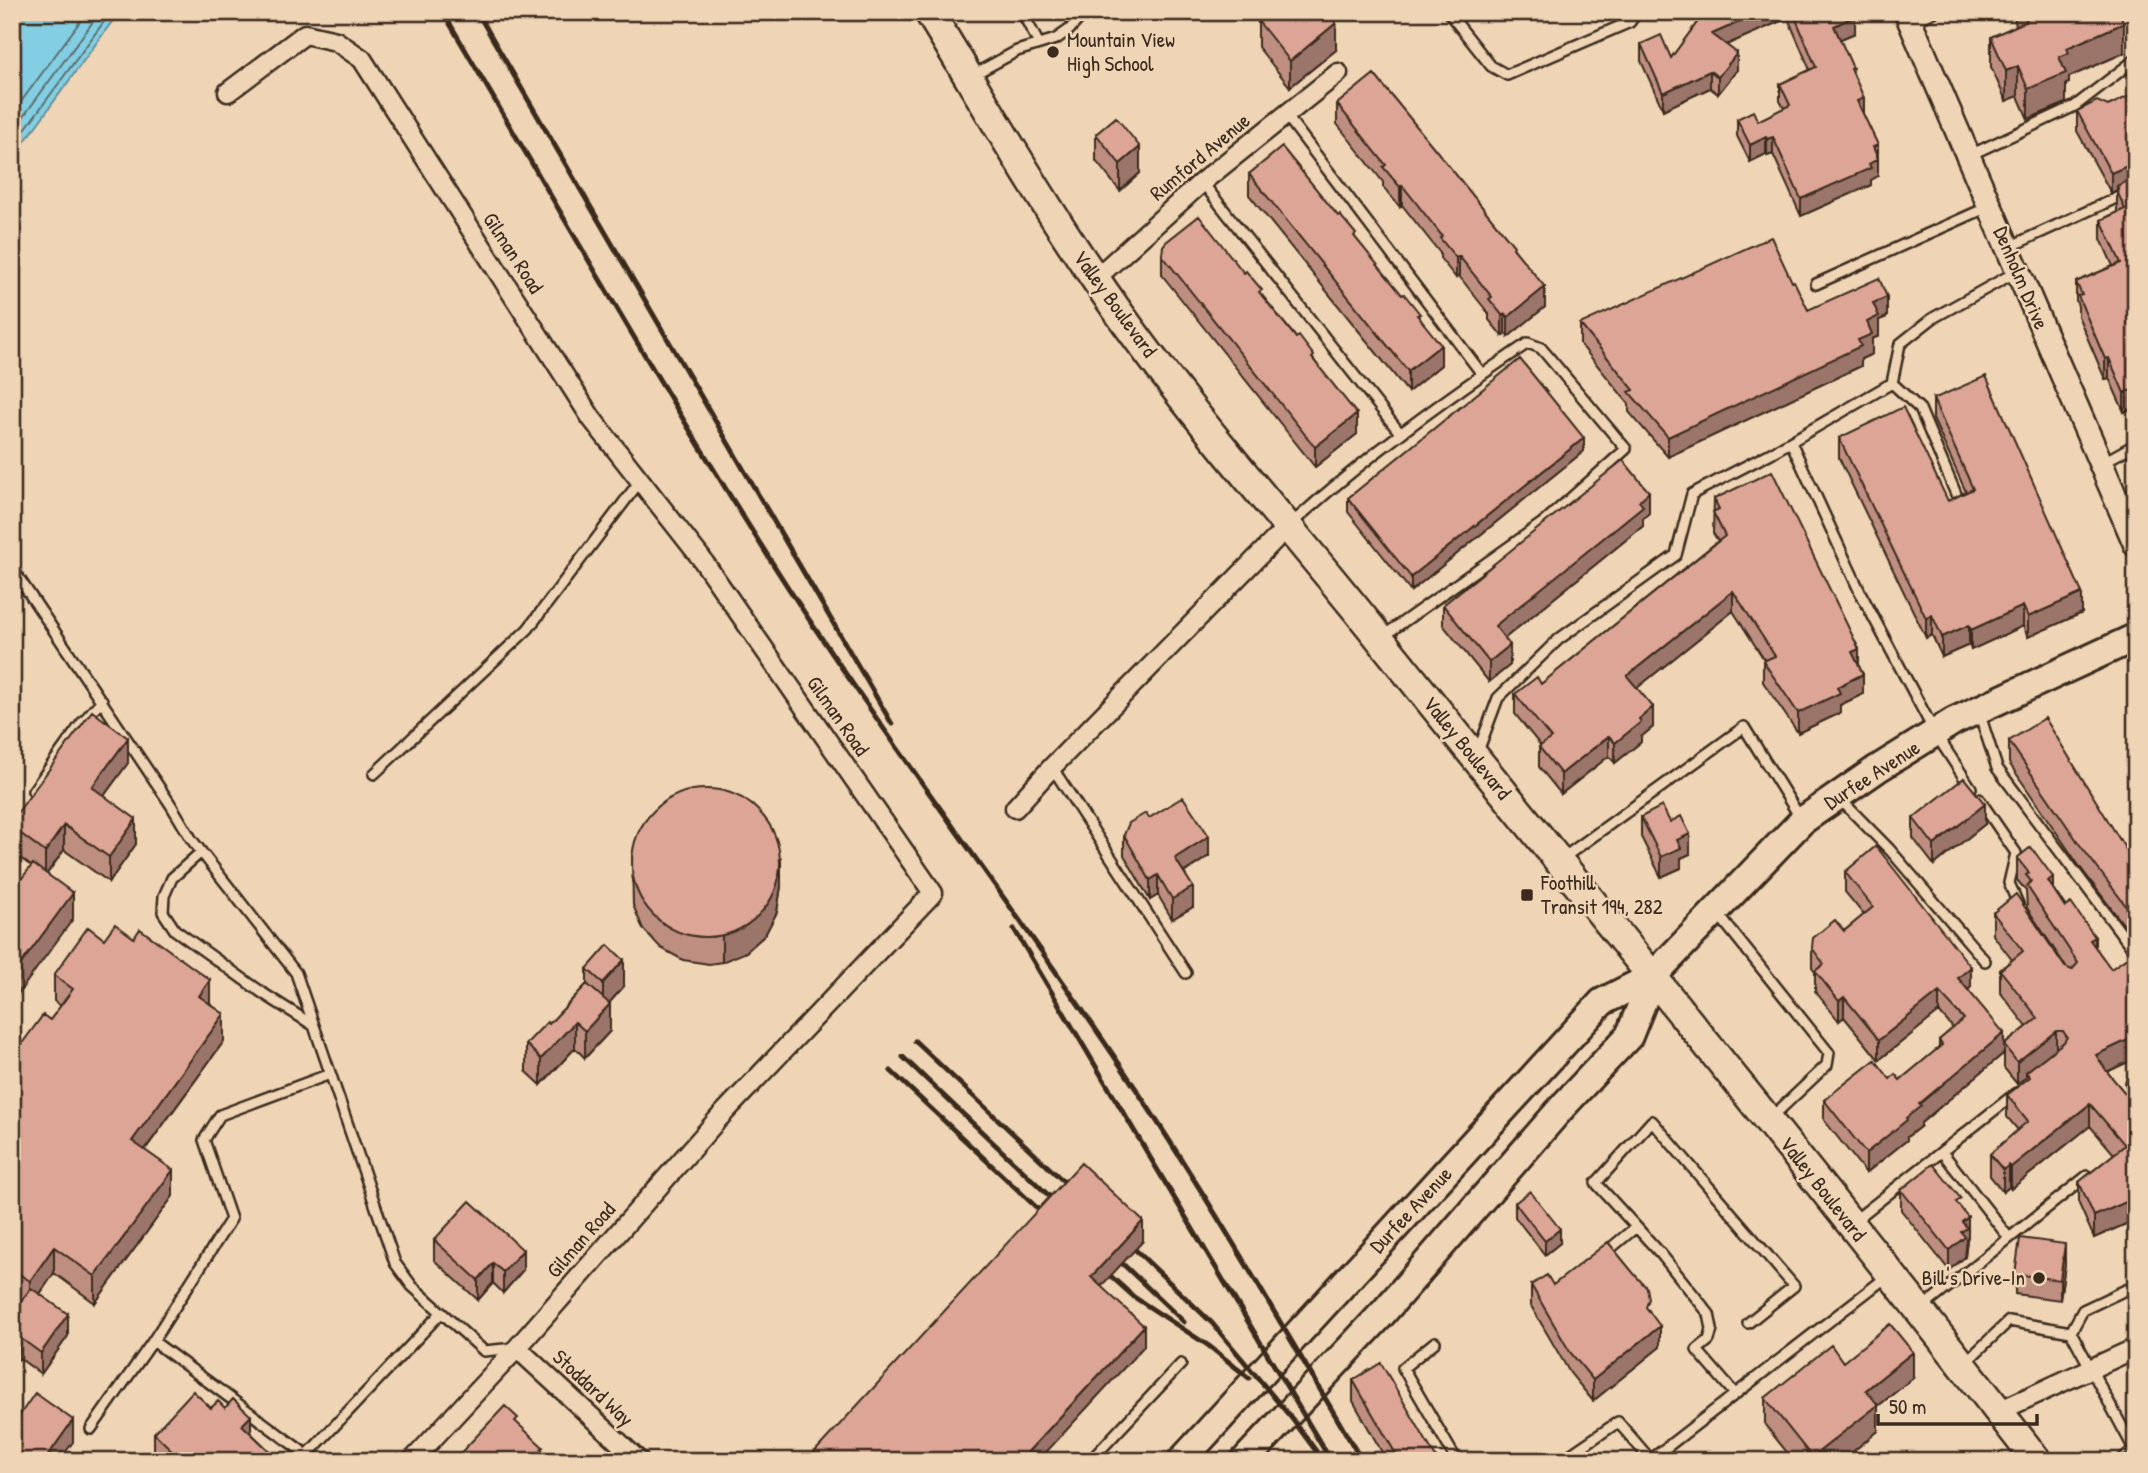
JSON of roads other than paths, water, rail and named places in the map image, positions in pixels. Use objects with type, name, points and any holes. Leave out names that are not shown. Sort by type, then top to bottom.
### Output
[{"type":"main road","name":"Valley Boulevard","points":[[929,12],[1095,279],[1151,355],[1287,527],[1653,976],[2037,1461]]},
{"type":"main road","name":"Durfee Avenue","points":[[1181,1461],[1602,1002],[1653,976],[1802,821],[1954,721],[2136,637]]},
{"type":"main road","name":"Durfee Avenue","points":[[1244,1461],[1383,1313],[1564,1105],[1629,1036],[1653,976]]},
{"type":"street","name":"Denholm Drive","points":[[1909,17],[2136,545]]},
{"type":"street","name":"Gilman Road","points":[[228,92],[305,34],[336,41],[362,59],[592,419],[701,558],[933,893],[718,1119],[517,1348],[412,1461]]},
{"type":"street","name":"Rumford Avenue","points":[[1095,279],[1202,182],[1338,74]]},
{"type":"street","points":[[1014,808],[1287,527]]},
{"type":"street","name":"Stoddard Way","points":[[517,1348],[639,1461]]},
{"type":"street","points":[[1999,1411],[2136,1348]]},
{"type":"lane","points":[[1021,12],[1039,44]]},
{"type":"lane","points":[[969,77],[1017,51],[1056,39],[1069,30],[1085,12]]},
{"type":"lane","points":[[1448,12],[1491,66],[1507,75],[1630,22],[1637,12]]},
{"type":"lane","points":[[1909,17],[1934,12]]},
{"type":"lane","points":[[1968,156],[2075,106],[2136,59]]},
{"type":"lane","points":[[1286,115],[1482,374]]},
{"type":"lane","points":[[1202,182],[1400,433]]},
{"type":"lane","points":[[2008,247],[2136,189]]},
{"type":"lane","points":[[1816,284],[1990,206]]},
{"type":"lane","points":[[1476,759],[1498,698],[1559,639],[1676,555],[1692,494],[1791,442],[1892,383],[1900,344],[1933,318],[2018,271]]},
{"type":"lane","points":[[1287,527],[1338,481],[1400,433],[1528,343],[1541,348],[1626,449],[1544,522],[1380,638]]},
{"type":"lane","points":[[1892,383],[1920,409],[1956,494]]},
{"type":"lane","points":[[1791,442],[1860,592],[1935,733],[1961,775],[2017,853],[2009,883],[2021,911]]},
{"type":"lane","points":[[2101,464],[2136,444]]},
{"type":"lane","points":[[374,774],[528,629],[640,481]]},
{"type":"lane","points":[[12,568],[201,852],[296,973],[395,1263],[412,1286],[484,1351],[517,1348]]},
{"type":"lane","points":[[27,799],[81,724],[102,700]]},
{"type":"lane","points":[[1978,710],[1997,768],[2136,953]]},
{"type":"lane","points":[[1559,861],[1744,727],[1802,821]]},
{"type":"lane","points":[[1052,767],[1186,973]]},
{"type":"lane","points":[[1837,796],[1890,850],[1985,961]]},
{"type":"lane","points":[[201,852],[172,878],[164,896],[163,912],[175,930],[264,994],[313,1025]]},
{"type":"lane","points":[[1716,911],[1829,1053],[1828,1065],[1768,1121]]},
{"type":"lane","points":[[91,1429],[153,1341],[231,1219],[204,1140],[210,1128],[220,1115],[330,1074]]},
{"type":"lane","points":[[2136,1078],[2131,1083],[2136,1089]]},
{"type":"lane","points":[[1850,1224],[2028,1084]]},
{"type":"lane","points":[[1735,1394],[1697,1350],[1709,1340],[1712,1329],[1709,1314],[1661,1254],[1596,1183],[1652,1121],[1794,1286],[1748,1324]]},
{"type":"lane","points":[[1942,1152],[2009,1238]]},
{"type":"lane","points":[[1919,1310],[2096,1168]]},
{"type":"lane","points":[[1598,1259],[1636,1227]]},
{"type":"lane","points":[[1561,1461],[1618,1422],[1649,1460],[1890,1274]]},
{"type":"lane","points":[[2070,1332],[2083,1310],[2136,1285]]},
{"type":"lane","points":[[153,1341],[307,1455],[441,1313]]},
{"type":"lane","points":[[1963,1366],[2009,1321],[2070,1332]]},
{"type":"lane","points":[[2070,1332],[2134,1449],[2120,1461]]},
{"type":"lane","points":[[1435,1342],[1403,1368],[1457,1461]]},
{"type":"lane","points":[[1090,1461],[1181,1364]]},
{"type":"water","points":[[12,12],[119,12],[12,159]]},
{"type":"railway","points":[[443,12],[656,375],[789,589],[871,711],[1083,1010],[1155,1119],[1246,1265],[1362,1461]]},
{"type":"railway","points":[[477,12],[892,724]]},
{"type":"railway","points":[[1014,929],[1331,1461]]},
{"type":"railway","points":[[915,1041],[1078,1195]]},
{"type":"railway","points":[[903,1057],[1064,1210]]},
{"type":"railway","points":[[891,1071],[1052,1222]]},
{"type":"railway","points":[[1121,1236],[1212,1323],[1316,1451]]},
{"type":"railway","points":[[1108,1250],[1184,1322]]},
{"type":"railway","points":[[1095,1262],[1134,1297],[1209,1346],[1249,1378]]},
{"type":"place","name":"Mountain View High School","points":[[1053,52]]},
{"type":"place","name":"Foothill Transit 194, 282","points":[[1527,895]]},
{"type":"place","name":"Bill's Drive-In","points":[[2039,1278]]}]
